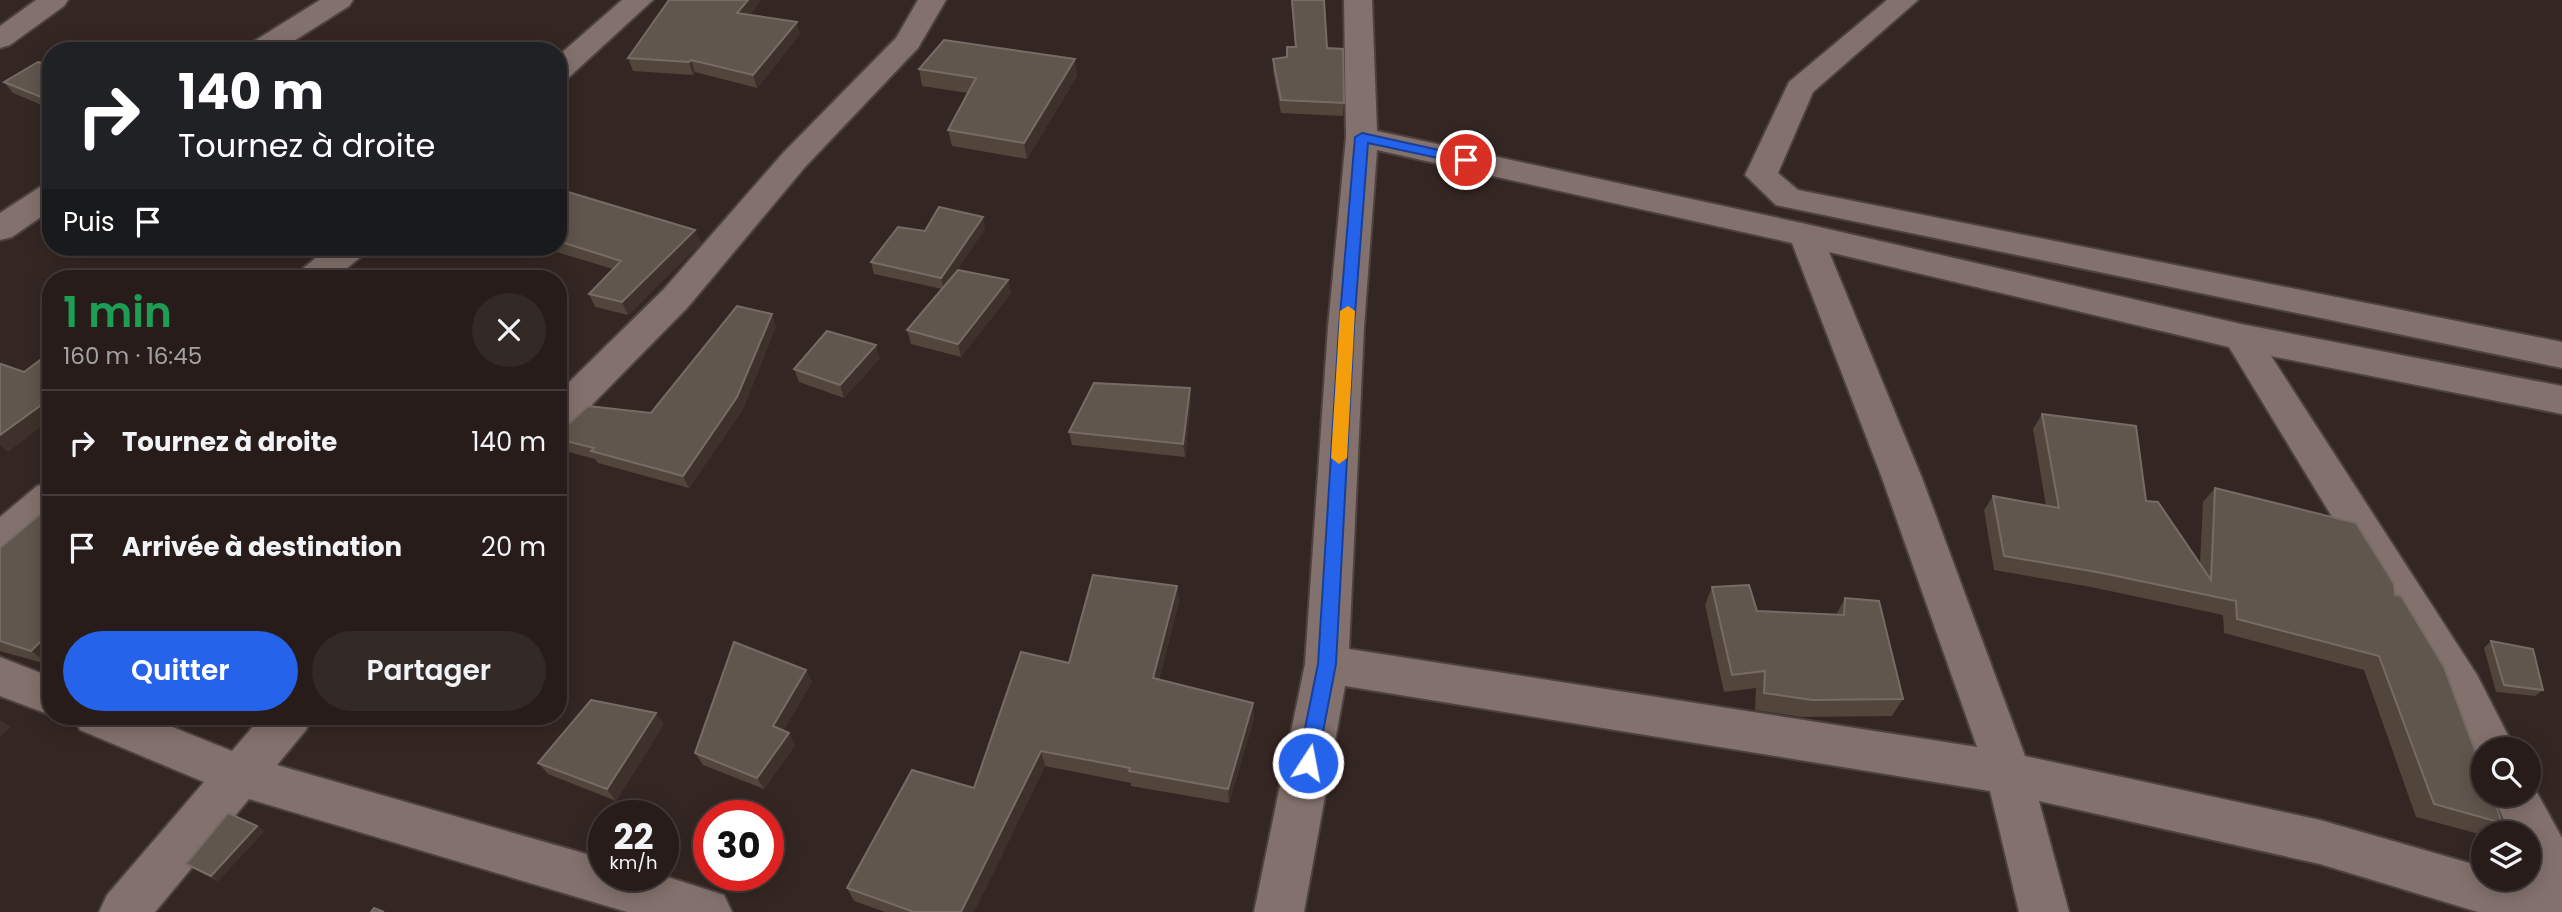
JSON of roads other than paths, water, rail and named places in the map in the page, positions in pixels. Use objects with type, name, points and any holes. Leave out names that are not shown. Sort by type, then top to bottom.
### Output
[{"type":"street","points":[[0,38],[54,0]]},
{"type":"street","points":[[272,42],[339,0]]},
{"type":"street","points":[[567,64],[639,0]]},
{"type":"street","points":[[567,407],[676,298],[794,160],[908,42],[932,0]]},
{"type":"street","points":[[1279,912],[1327,664],[1346,327],[1362,137],[1358,0]]},
{"type":"street","points":[[1904,0],[1800,88],[1761,174],[1788,198],[2562,355]]},
{"type":"street","points":[[1362,137],[1806,235],[2241,337],[2562,400]]},
{"type":"street","points":[[0,229],[42,200]]},
{"type":"street","points":[[1806,235],[1902,478],[2009,773],[2044,912]]},
{"type":"street","points":[[323,270],[340,256]]},
{"type":"street","points":[[2241,337],[2461,689],[2486,737]]},
{"type":"street","points":[[0,540],[42,505]]},
{"type":"street","points":[[1327,664],[2009,773],[2320,842],[2557,912]]},
{"type":"street","points":[[0,676],[42,693]]},
{"type":"street","points":[[118,725],[237,775],[677,908]]},
{"type":"street","points":[[124,912],[282,725]]},
{"type":"street","points":[[2522,807],[2562,887]]}]
